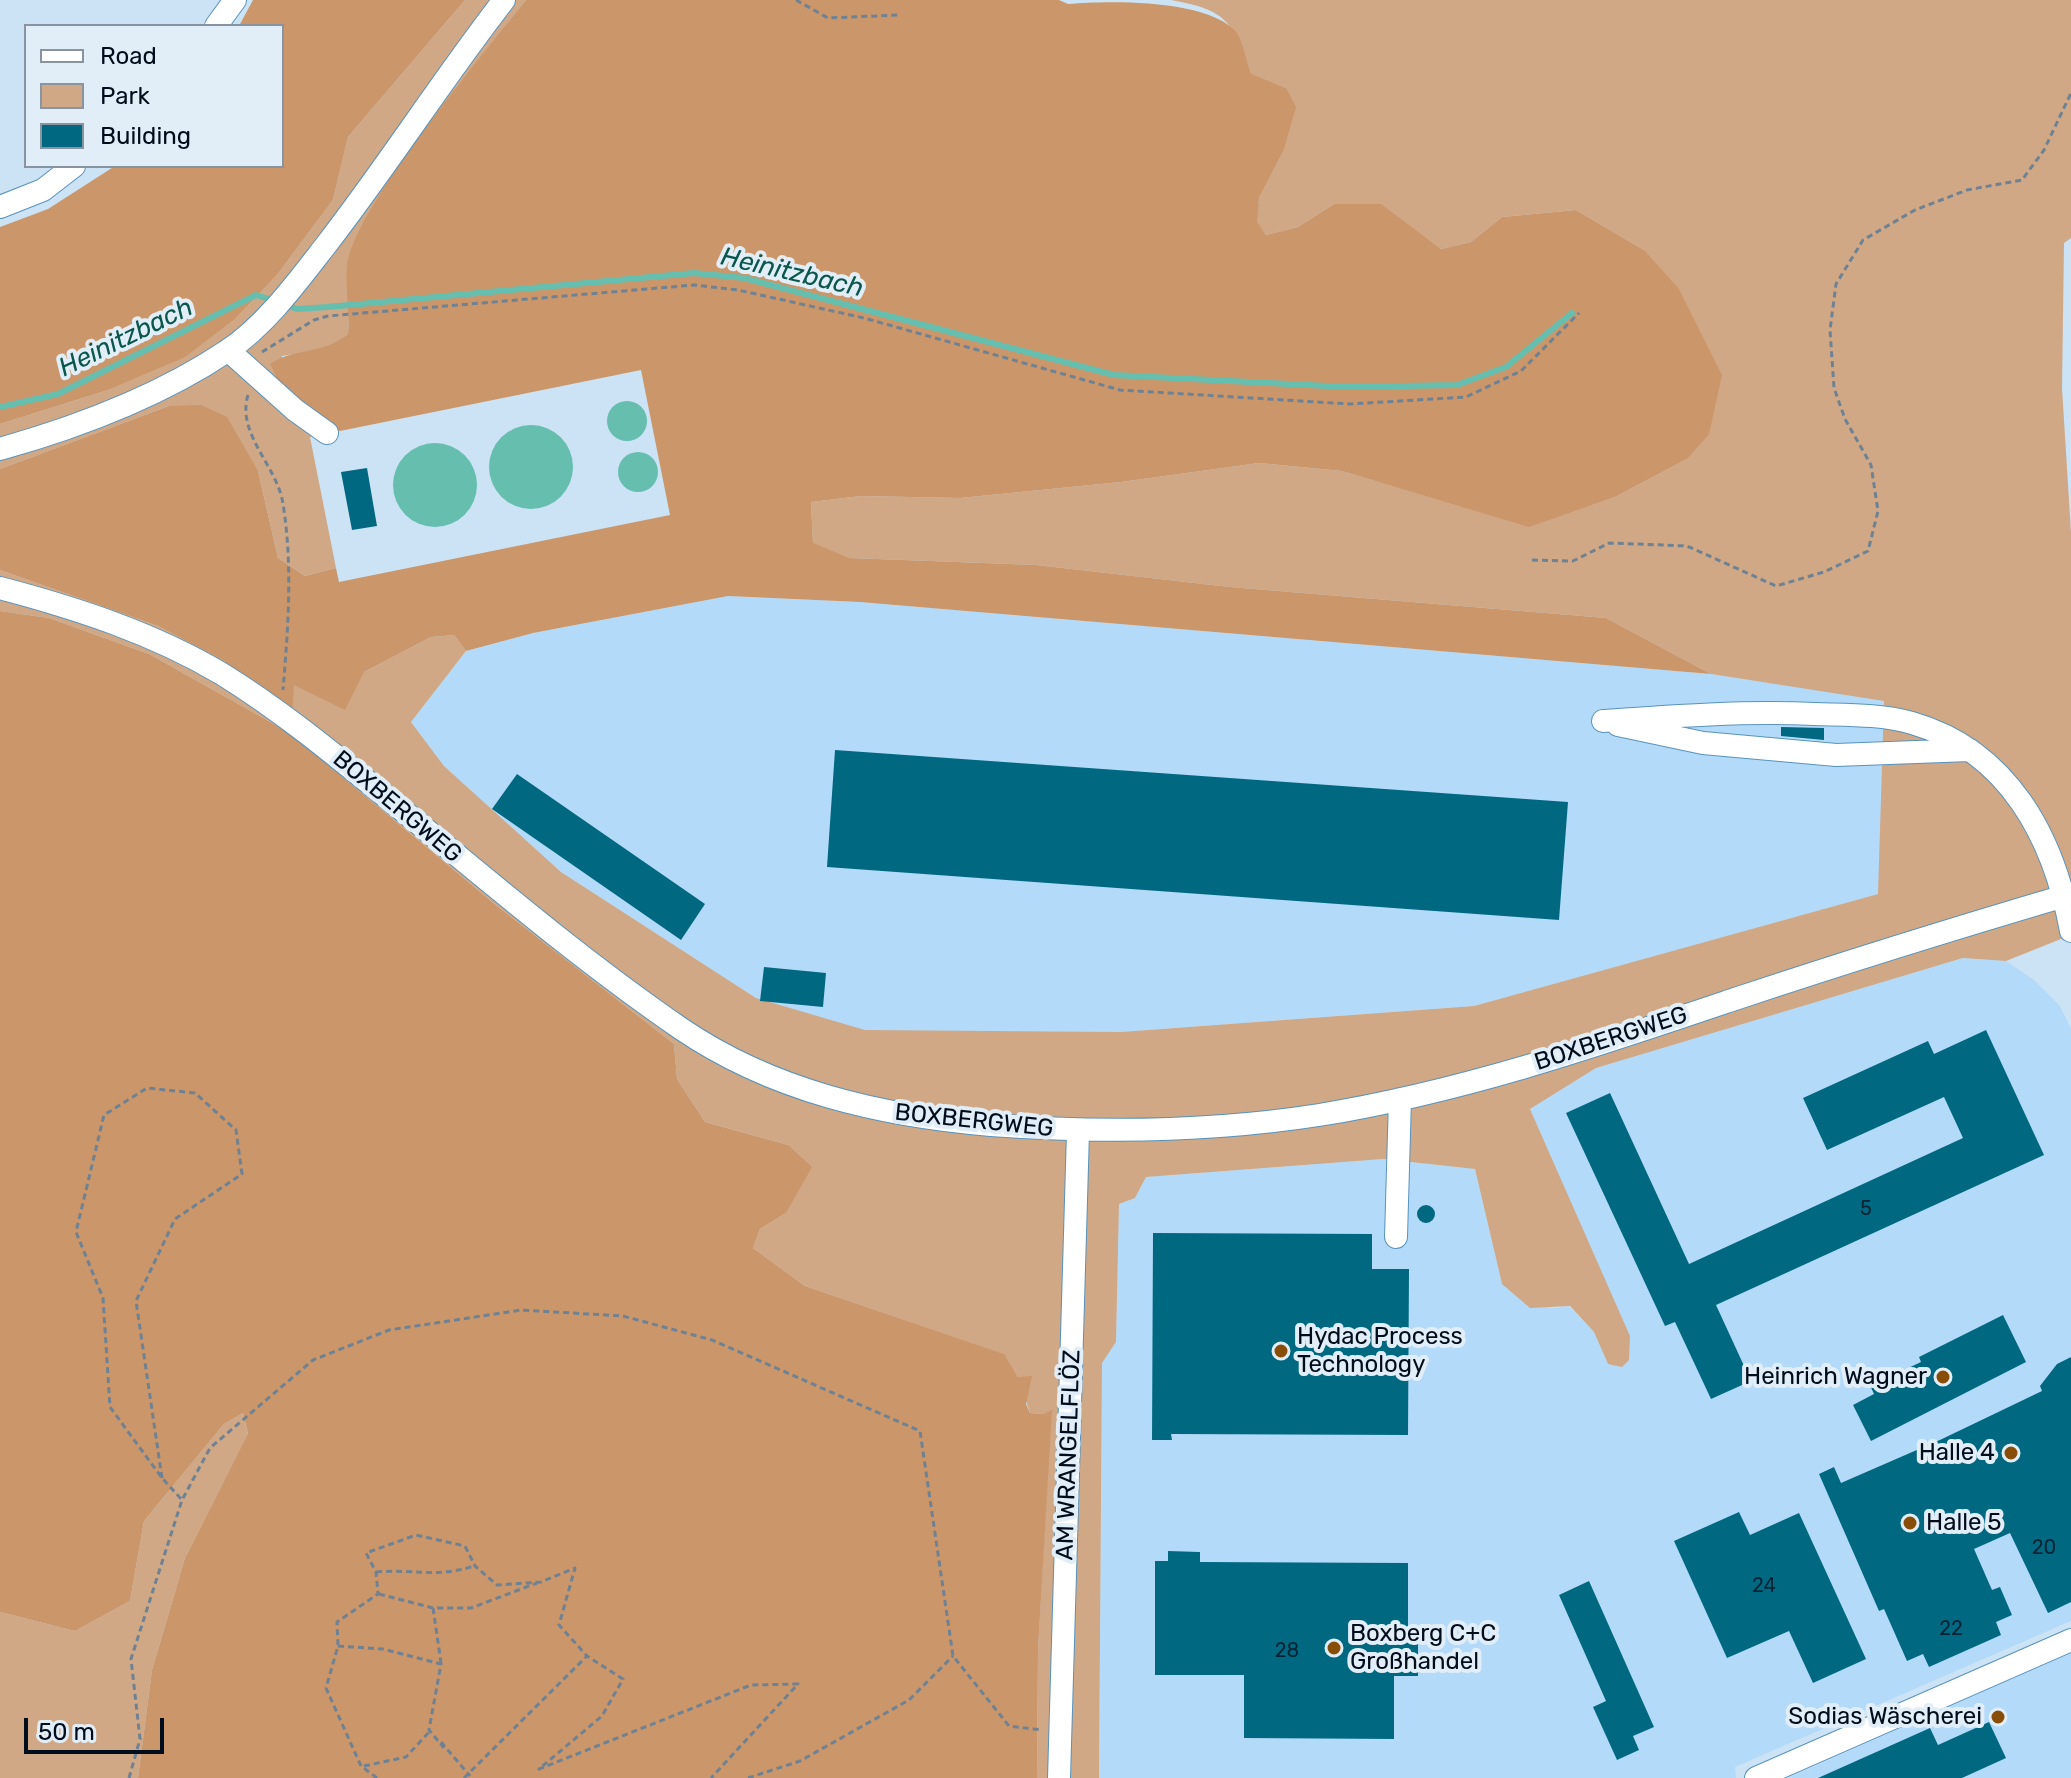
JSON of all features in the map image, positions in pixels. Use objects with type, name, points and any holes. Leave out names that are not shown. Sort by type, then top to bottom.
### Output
[{"type":"street","points":[[217,24],[235,0]]},
{"type":"street","points":[[0,449],[42,437],[242,363],[296,283],[367,192],[448,72],[504,0]]},
{"type":"street","points":[[0,207],[43,190],[71,168]]},
{"type":"street","points":[[242,363],[327,433]]},
{"type":"street","name":"BOXBERGWEG","points":[[0,588],[119,625],[220,673],[281,714],[505,895],[684,1031],[765,1075],[855,1106],[967,1123],[1078,1132],[1191,1130],[1317,1115],[1400,1099],[1527,1066],[2068,895]]},
{"type":"street","points":[[1970,750],[1867,755],[1750,749],[1660,737],[1603,721],[1752,712],[1881,717],[1948,735],[1970,750],[2015,790],[2047,843],[2068,895],[2071,931]]},
{"type":"street","points":[[1396,1237],[1400,1099]]},
{"type":"street","name":"AM WRANGELFLÖZ","points":[[1059,1778],[1078,1132]]},
{"type":"street","points":[[1756,1778],[2071,1640]]},
{"type":"path","points":[[796,0],[828,18],[898,15]]},
{"type":"path","points":[[1532,560],[1573,561],[1609,543],[1687,546],[1776,586],[1824,572],[1868,551],[1878,511],[1871,465],[1845,419],[1834,388],[1830,330],[1836,284],[1863,240],[1915,210],[1967,190],[2022,180],[2044,150],[2071,93]]},
{"type":"path","points":[[281,714],[289,615],[283,501],[247,422],[242,363],[314,320],[328,316],[536,302],[694,285],[738,290],[864,318],[1120,390],[1350,404],[1466,397],[1521,371],[1579,313]]},
{"type":"path","points":[[162,1478],[136,1301],[175,1219],[242,1174],[236,1130],[195,1093],[147,1088],[104,1115],[76,1232],[103,1298],[110,1407],[162,1478],[182,1500]]},
{"type":"path","points":[[129,1778],[140,1739],[131,1659],[182,1500],[210,1448],[313,1360],[389,1330],[521,1310],[623,1316],[712,1340],[920,1431],[953,1656],[1009,1726],[1059,1732]]},
{"type":"path","points":[[378,1594],[376,1572],[366,1553],[416,1535],[465,1546],[475,1566],[497,1585],[541,1582]]},
{"type":"path","points":[[376,1572],[408,1569],[445,1575],[475,1566]]},
{"type":"path","points":[[377,1778],[361,1766],[326,1688],[338,1646],[337,1622],[378,1594],[433,1608],[471,1608],[575,1568],[559,1625],[587,1656],[623,1679],[602,1716],[539,1769],[751,1685],[798,1684],[711,1778]]},
{"type":"path","points":[[361,1766],[406,1757],[429,1730],[441,1664],[433,1608]]},
{"type":"path","points":[[338,1646],[383,1649],[441,1664]]},
{"type":"path","points":[[464,1778],[470,1776],[587,1656]]},
{"type":"path","points":[[748,1778],[800,1761],[909,1700],[953,1656]]},
{"type":"path","points":[[429,1730],[470,1776]]},
{"type":"path","points":[[429,1730],[444,1748]]},
{"type":"shaded area","points":[[253,0],[465,0],[348,137],[333,200],[277,275],[236,318],[185,357],[105,391],[0,424],[0,227],[48,209],[112,168],[284,168],[284,24],[240,24]]},
{"type":"shaded area","points":[[526,0],[1059,0],[1068,4],[1110,2],[1184,8],[1224,22],[1237,33],[1251,74],[1286,88],[1296,107],[1283,152],[1259,198],[1257,222],[1266,235],[1298,227],[1334,204],[1381,204],[1441,249],[1471,242],[1502,217],[1576,210],[1644,250],[1679,289],[1722,375],[1709,434],[1687,459],[1615,497],[1529,527],[1342,471],[1259,463],[1121,482],[960,498],[861,496],[811,502],[813,543],[850,558],[1036,565],[1230,587],[1606,618],[1711,674],[860,602],[728,596],[533,633],[466,651],[454,635],[431,637],[364,672],[345,710],[294,685],[292,716],[224,661],[158,626],[0,570],[0,469],[169,406],[201,405],[227,417],[258,471],[278,558],[305,576],[336,568],[339,582],[670,515],[641,370],[340,431],[282,388],[270,364],[280,358],[328,345],[348,334],[347,266],[355,240],[372,207],[453,91]]},
{"type":"shaded area","points":[[627,401],[641,407],[647,421],[641,435],[627,441],[613,435],[607,421],[613,407]]},
{"type":"shaded area","points":[[531,425],[547,428],[561,437],[570,451],[573,467],[570,483],[561,497],[547,506],[531,509],[515,506],[501,497],[492,483],[489,467],[492,451],[501,437],[515,428]]},
{"type":"shaded area","points":[[435,443],[451,446],[465,455],[474,469],[477,485],[474,501],[465,515],[451,524],[435,527],[419,524],[405,515],[396,501],[393,485],[396,469],[405,455],[419,446]]},
{"type":"shaded area","points":[[638,452],[652,458],[658,472],[652,486],[638,492],[624,486],[618,472],[624,458]]},
{"type":"shaded area","points":[[728,596],[860,602],[1711,674],[1884,700],[1879,894],[1474,1006],[1121,1032],[865,1031],[756,998],[561,872],[444,766],[411,722],[466,651],[533,633]]},
{"type":"shaded area","points":[[0,611],[49,618],[149,654],[290,733],[497,906],[674,1044],[677,1079],[705,1122],[788,1145],[812,1167],[786,1213],[760,1229],[753,1248],[805,1286],[1004,1354],[1018,1377],[1032,1376],[1026,1404],[1030,1413],[1043,1414],[1052,1410],[1038,1650],[1037,1778],[138,1778],[152,1670],[185,1558],[248,1434],[243,1413],[224,1424],[144,1521],[130,1601],[75,1631],[0,1612]]},
{"type":"shaded area","points":[[1963,958],[2006,961],[2034,980],[2060,1006],[2071,1029],[2071,1621],[1735,1767],[1736,1778],[1099,1778],[1102,1363],[1116,1342],[1119,1204],[1135,1198],[1146,1177],[1383,1159],[1475,1169],[1502,1284],[1552,1308],[1569,1306],[1594,1332],[1608,1364],[1629,1336],[1530,1109],[1596,1068]]},
{"type":"shaded area","name":"Sodias Wäscherei","points":[[2069,1653],[2071,1778],[1788,1778]]},
{"type":"green space","points":[[465,0],[526,0],[458,85],[374,204],[351,251],[348,334],[332,347],[282,356],[282,388],[340,431],[310,437],[336,568],[305,576],[278,558],[258,471],[169,406],[0,469],[0,424],[105,391],[236,318],[277,275],[333,200],[348,137]]},
{"type":"green space","points":[[1171,0],[2071,0],[2071,238],[2064,243],[2062,388],[2071,533],[2071,935],[2006,961],[1963,958],[1596,1068],[1530,1109],[1630,1336],[1629,1360],[1622,1367],[1608,1364],[1594,1332],[1570,1306],[1530,1308],[1502,1284],[1475,1169],[1383,1159],[1146,1177],[1135,1198],[1119,1204],[1116,1342],[1102,1363],[1099,1778],[1037,1778],[1038,1650],[1051,1411],[1030,1413],[1018,1377],[1003,1354],[805,1286],[753,1248],[760,1229],[786,1213],[788,1145],[705,1122],[677,1079],[674,1044],[497,906],[290,733],[149,654],[49,618],[0,611],[0,570],[158,626],[224,661],[291,715],[293,685],[364,672],[431,637],[454,635],[466,651],[411,722],[444,766],[561,872],[756,998],[865,1030],[1121,1032],[1474,1006],[1878,894],[1884,701],[1711,674],[1606,618],[1230,587],[1036,565],[850,558],[813,544],[811,502],[861,496],[960,498],[1121,482],[1259,463],[1342,471],[1529,526],[1615,497],[1687,459],[1644,250],[1576,210],[1502,217],[1471,242],[1441,249],[1420,234],[1334,204],[1298,227],[1266,235],[1256,222],[1259,198],[1283,152],[1286,88],[1251,75],[1233,31],[1217,14]]},
{"type":"green space","points":[[243,1413],[248,1435],[185,1558],[152,1670],[138,1778],[0,1778],[0,1612],[75,1631],[130,1601],[144,1521],[224,1424]]},
{"type":"building","points":[[367,468],[377,526],[352,530],[341,472]]},
{"type":"building","points":[[1781,727],[1824,728],[1824,740],[1781,736]]},
{"type":"building","points":[[835,750],[1568,802],[1559,920],[827,867]]},
{"type":"building","points":[[517,774],[705,904],[681,940],[492,809]]},
{"type":"building","points":[[764,967],[826,973],[823,1007],[760,1001]]},
{"type":"building","points":[[1986,1030],[2044,1155],[1716,1305],[1751,1381],[1711,1399],[1675,1322],[1665,1326],[1566,1113],[1610,1093],[1689,1264],[1963,1138],[1944,1097],[1827,1150],[1803,1098],[1928,1041],[1934,1054]]},
{"type":"building","points":[[1426,1205],[1435,1214],[1426,1223],[1417,1214]]},
{"type":"building","name":"Hydac Process Technology","points":[[1153,1233],[1372,1234],[1372,1269],[1409,1269],[1408,1435],[1171,1434],[1172,1440],[1152,1440]]},
{"type":"building","name":"Heinrich Wagner","points":[[2003,1315],[2026,1362],[1871,1441],[1853,1405],[1874,1394],[1868,1381],[1883,1374],[1885,1379],[1921,1362],[1919,1357]]},
{"type":"building","points":[[2071,1357],[2071,1602],[2048,1613],[2010,1533],[1974,1549],[1992,1590],[2000,1587],[2012,1615],[1996,1622],[2001,1635],[1929,1667],[1923,1654],[1907,1661],[1884,1609],[1879,1611],[1819,1474],[1834,1467],[1841,1483],[1942,1439],[2042,1391],[2040,1386],[2057,1364]]},
{"type":"building","points":[[1739,1512],[1750,1535],[1799,1513],[1866,1659],[1813,1683],[1789,1631],[1727,1658],[1674,1541]]},
{"type":"building","points":[[1168,1551],[1200,1552],[1200,1562],[1408,1563],[1408,1627],[1418,1627],[1418,1676],[1394,1676],[1394,1739],[1244,1738],[1244,1675],[1155,1675],[1155,1561],[1168,1561]]},
{"type":"building","points":[[1589,1581],[1654,1727],[1633,1736],[1639,1750],[1617,1760],[1593,1707],[1606,1701],[1559,1595]]},
{"type":"building","points":[[1989,1722],[2006,1758],[1962,1778],[1818,1778],[1930,1728],[1938,1745]]},
{"type":"waterway","name":"Heinitzbach","points":[[285,305],[297,309],[328,307],[694,273],[744,278],[1114,375],[1347,387],[1457,385],[1506,367],[1572,313]]},
{"type":"waterway","name":"Heinitzbach","points":[[0,407],[58,394],[256,295],[275,301]]},
{"type":"place","name":"Hydac Process Technology","points":[[1281,1351]]},
{"type":"place","name":"Heinrich Wagner","points":[[1943,1377]]},
{"type":"place","name":"Halle 4","points":[[2011,1453]]},
{"type":"place","name":"Halle 5","points":[[1910,1523]]},
{"type":"place","name":"Boxberg C+C Großhandel","points":[[1334,1648]]},
{"type":"place","name":"Sodias Wäscherei","points":[[1998,1717]]}]
